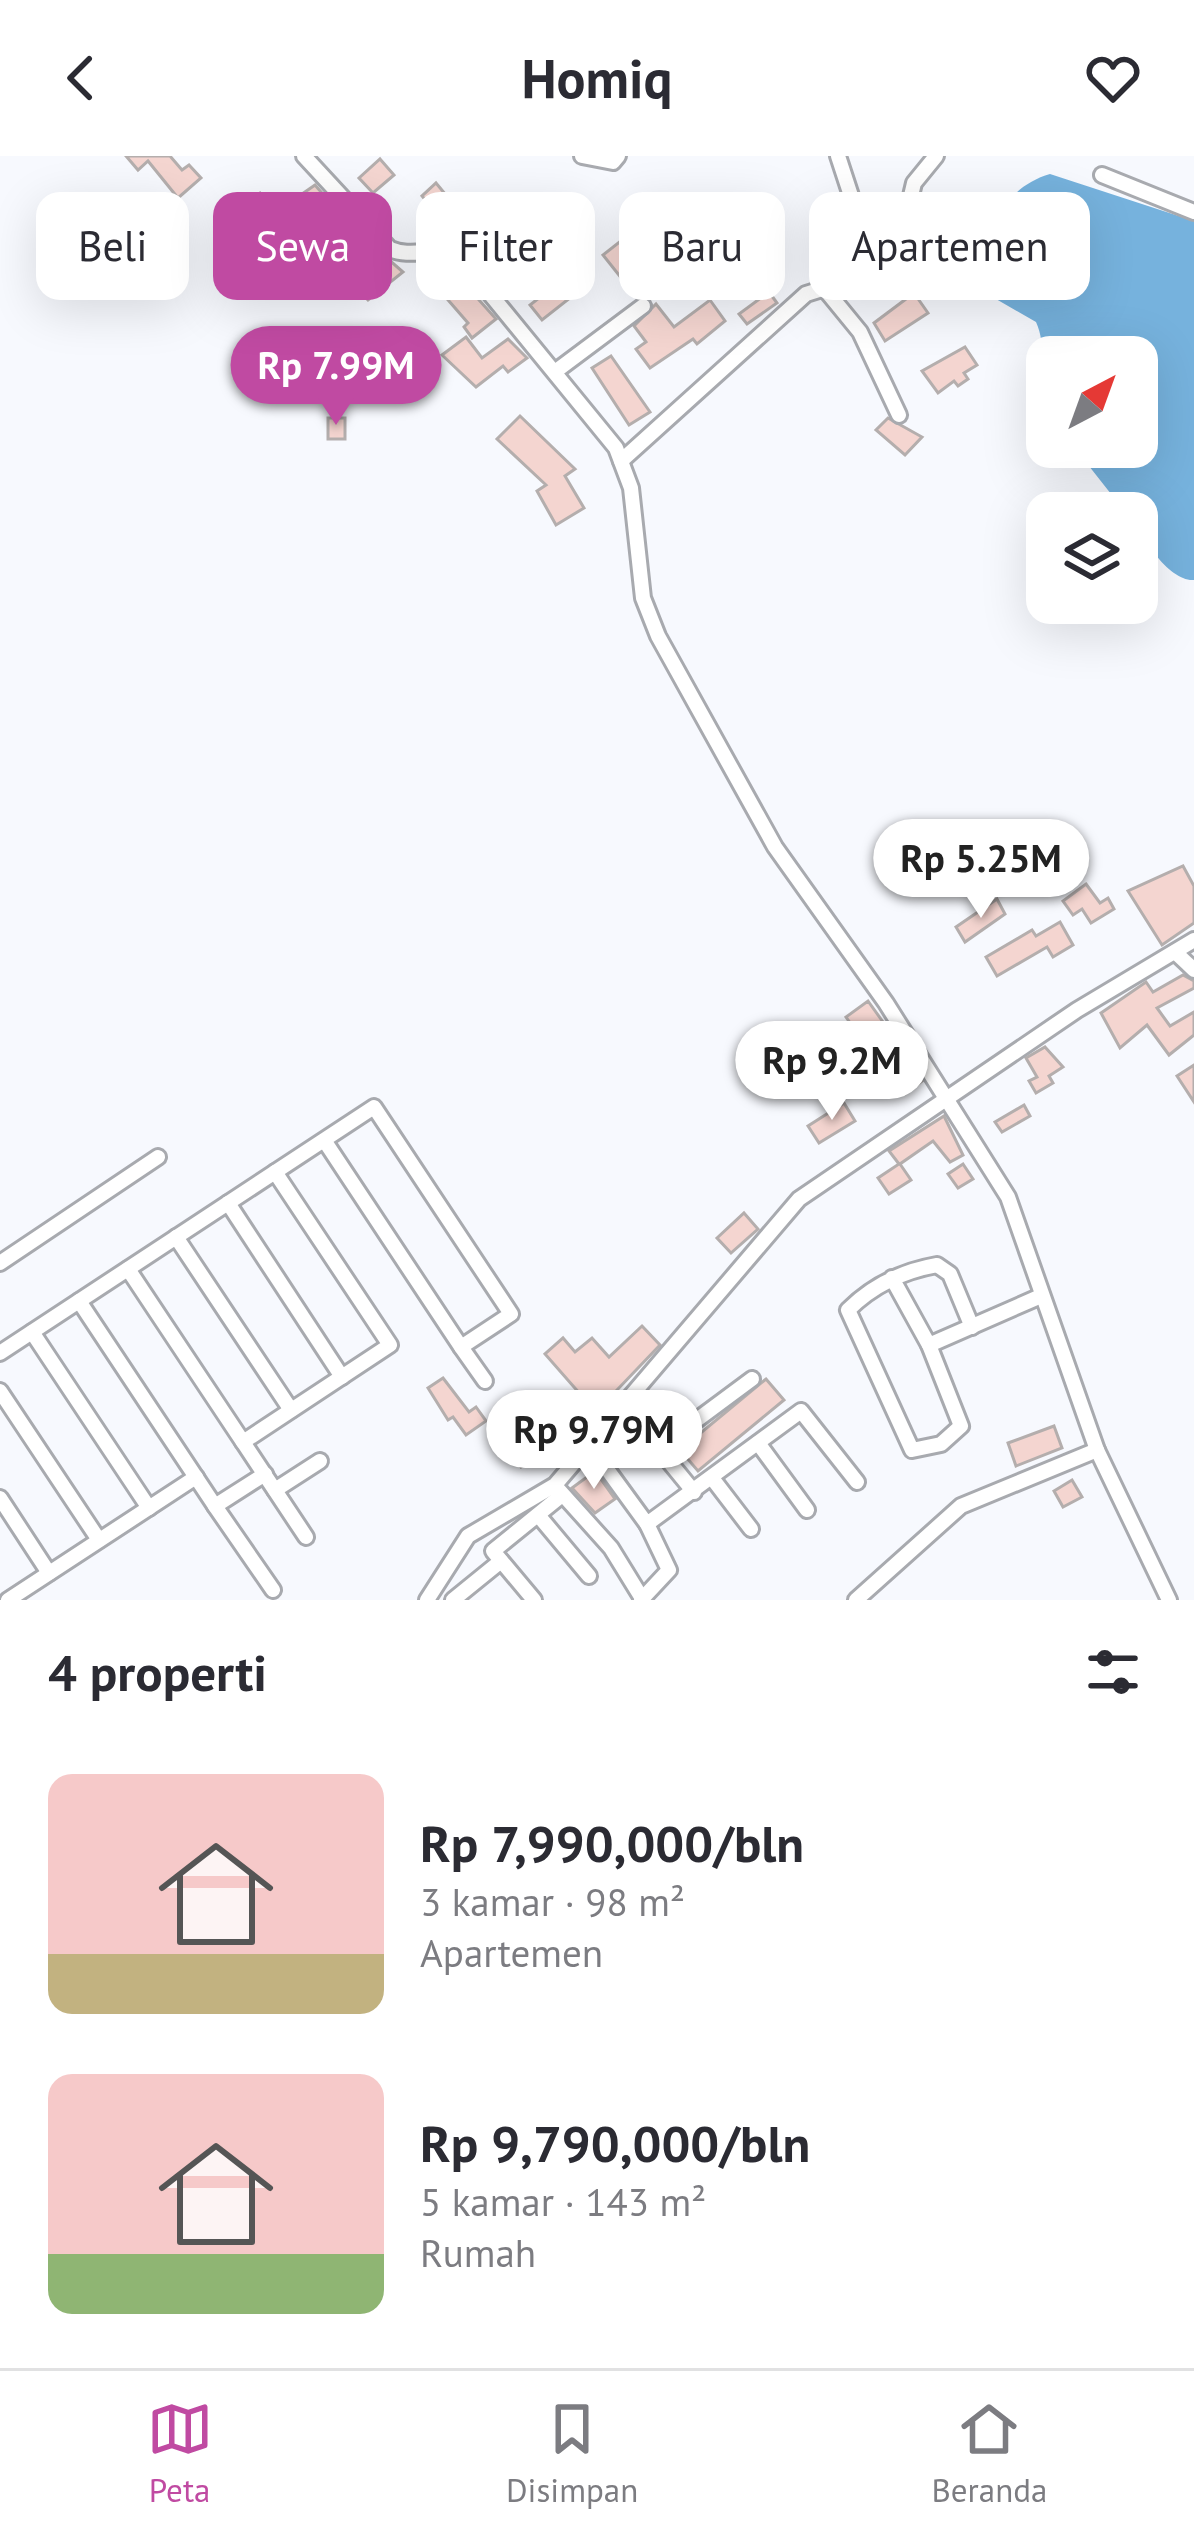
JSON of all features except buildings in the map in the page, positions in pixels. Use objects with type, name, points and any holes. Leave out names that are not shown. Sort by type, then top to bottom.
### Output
[{"type":"street","points":[[304,156],[390,249],[404,254],[447,251],[460,257],[556,371],[621,460],[631,488],[643,598],[658,636],[775,848],[948,1095],[1008,1197],[1097,1450],[1169,1600]]},
{"type":"street","points":[[582,156],[613,162],[618,156]]},
{"type":"street","points":[[838,156],[850,192]]},
{"type":"street","points":[[912,192],[936,156]]},
{"type":"street","points":[[1102,175],[1194,212]]},
{"type":"street","points":[[621,460],[809,296]]},
{"type":"street","points":[[834,300],[860,332],[899,416]]},
{"type":"street","points":[[556,371],[643,306]]},
{"type":"street","points":[[533,1600],[493,1552],[538,1515],[588,1443],[799,1199],[948,1095],[1194,940]]},
{"type":"street","points":[[1175,952],[1194,970]]},
{"type":"street","points":[[0,1353],[374,1107],[511,1314],[461,1346]]},
{"type":"street","points":[[324,1140],[484,1381]]},
{"type":"street","points":[[0,1263],[158,1157]]},
{"type":"street","points":[[243,1442],[390,1346],[275,1172]]},
{"type":"street","points":[[227,1203],[343,1377]]},
{"type":"street","points":[[176,1237],[291,1410]]},
{"type":"street","points":[[892,1278],[929,1345],[962,1426],[941,1444],[919,1453],[903,1440],[848,1318],[861,1297],[892,1278],[944,1267],[972,1327]]},
{"type":"street","points":[[128,1269],[306,1537]]},
{"type":"street","points":[[929,1345],[1041,1296]]},
{"type":"street","points":[[80,1301],[272,1591]]},
{"type":"street","points":[[32,1332],[149,1508]]},
{"type":"street","points":[[694,1492],[654,1443],[752,1379]]},
{"type":"street","points":[[0,1391],[99,1540]]},
{"type":"street","points":[[647,1524],[804,1411],[857,1482]]},
{"type":"street","points":[[559,1490],[611,1548],[643,1600],[669,1570],[647,1524],[588,1443]]},
{"type":"street","points":[[758,1443],[807,1510]]},
{"type":"street","points":[[856,1600],[961,1506],[1097,1450]]},
{"type":"street","points":[[275,1490],[320,1461]]},
{"type":"street","points":[[215,1506],[265,1474]]},
{"type":"street","points":[[3,1599],[196,1477]]},
{"type":"street","points":[[712,1478],[751,1529]]},
{"type":"street","points":[[428,1600],[468,1536],[559,1490]]},
{"type":"street","points":[[0,1498],[50,1573]]},
{"type":"street","points":[[538,1515],[589,1576]]},
{"type":"street","points":[[453,1600],[501,1561]]},
{"type":"water","points":[[1050,174],[1194,221],[1194,580],[1175,574],[1158,558],[1158,492],[1109,492],[1091,468],[1158,468],[1158,336],[1040,336],[1036,322],[998,300],[1090,300],[1090,192],[1017,192]]}]
